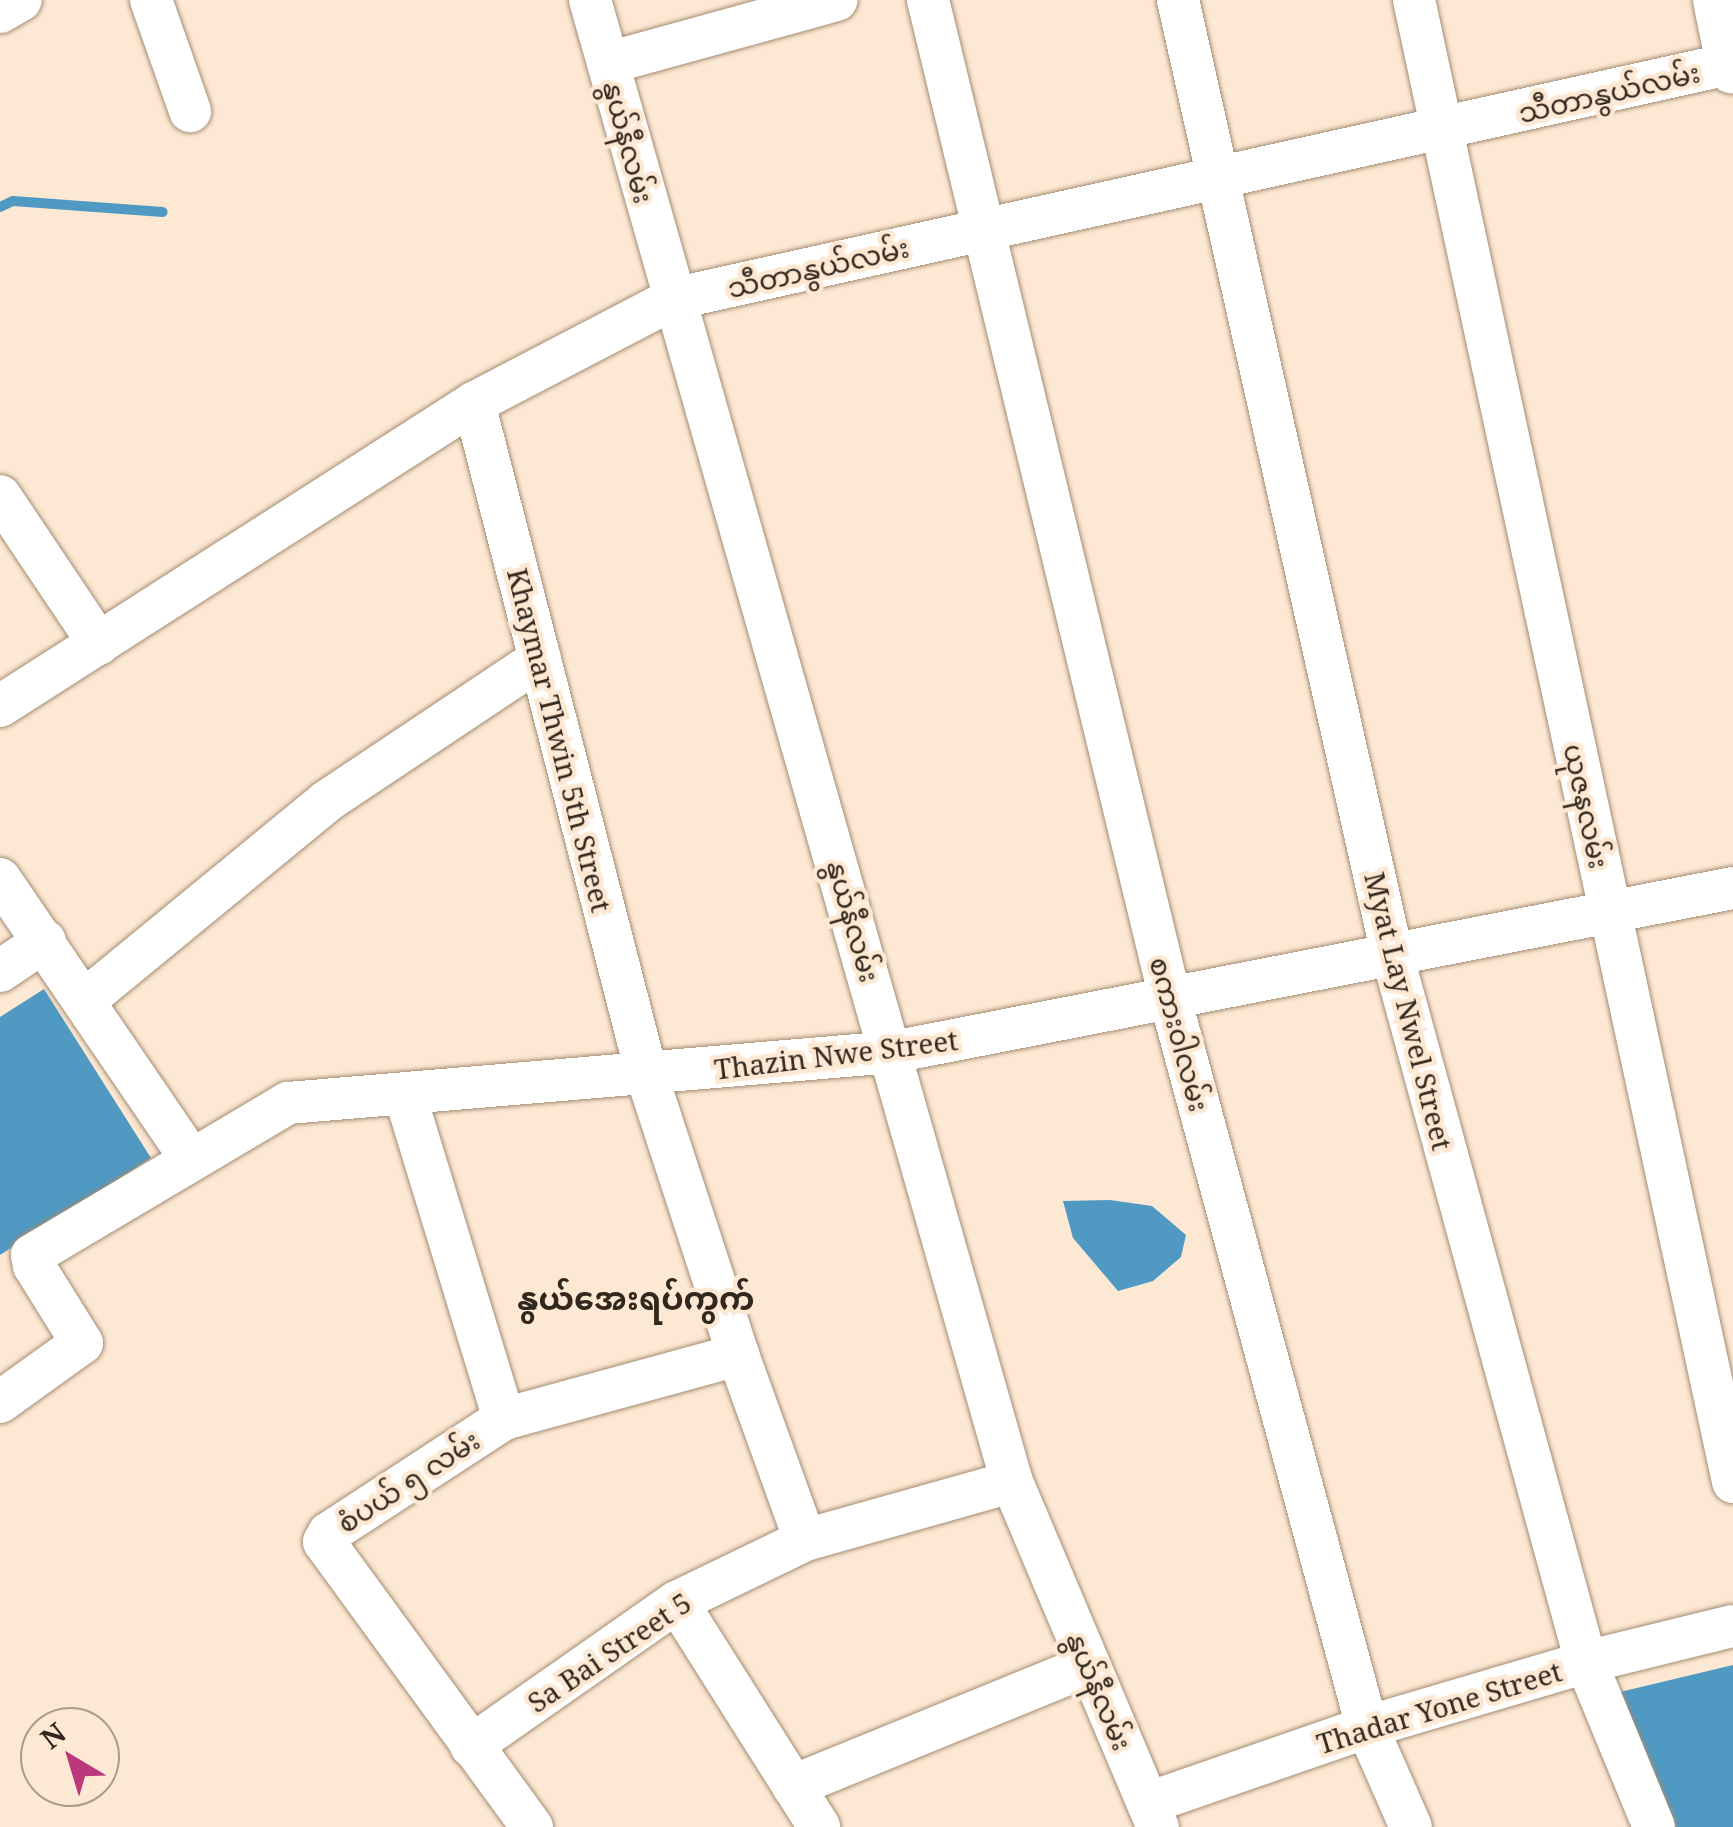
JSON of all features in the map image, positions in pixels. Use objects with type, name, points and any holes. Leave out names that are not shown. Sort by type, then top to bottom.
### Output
[{"type":"main road","points":[[1719,0],[1733,65]]},
{"type":"street","points":[[0,12],[21,0]]},
{"type":"street","points":[[151,0],[190,111]]},
{"type":"street","name":"နွယ်နီလမ်း","points":[[590,0],[893,1052],[1012,1482],[1153,1815]]},
{"type":"street","points":[[608,63],[836,0]]},
{"type":"street","name":"စကား၀ါလမ်း","points":[[928,0],[1170,998],[1367,1727],[1411,1827]]},
{"type":"street","name":"Myat Lay Nwel Street","points":[[1178,0],[1392,954],[1586,1662],[1654,1827]]},
{"type":"street","name":"ယုဇနလမ်း","points":[[1414,0],[1733,1482]]},
{"type":"street","name":"သီတာနွယ်လမ်း","points":[[0,706],[474,404],[673,299],[1733,65]]},
{"type":"street","name":"Khaymar Thwin 5th Street","points":[[474,404],[647,1076]]},
{"type":"street","points":[[0,496],[99,644]]},
{"type":"street","points":[[85,1000],[327,800],[540,660]]},
{"type":"street","points":[[0,878],[192,1160]]},
{"type":"street","name":"Thazin Nwe Street","points":[[0,1402],[78,1347],[80,1336],[31,1260],[288,1103],[647,1076],[893,1052],[1733,888]]},
{"type":"street","points":[[0,971],[45,941]]},
{"type":"street","points":[[647,1076],[738,1356],[805,1540]]},
{"type":"street","points":[[405,1096],[504,1419]]},
{"type":"street","name":"စံပယ် ၅ လမ်း","points":[[471,1746],[324,1542],[329,1532],[504,1419],[738,1356]]},
{"type":"street","name":"Sa Bai Street 5","points":[[471,1746],[677,1602],[805,1540],[1012,1482]]},
{"type":"street","points":[[677,1602],[819,1827]]},
{"type":"street","name":"Thadar Yone Street","points":[[1153,1815],[1367,1727],[1586,1662],[1733,1626]]},
{"type":"street","points":[[793,1786],[1089,1665]]},
{"type":"street","points":[[471,1746],[532,1827]]},
{"type":"water","points":[[44,989],[151,1158],[0,1255],[0,1017]]},
{"type":"water","points":[[1110,1200],[1152,1206],[1186,1235],[1181,1257],[1153,1281],[1118,1291],[1073,1238],[1063,1201]]},
{"type":"water","points":[[1733,1665],[1733,1827],[1672,1827],[1620,1692]]},
{"type":"waterway","points":[[0,207],[13,201],[163,212]]},
{"type":"district","name":"နွယ်အေးရပ်ကွက်","points":[[636,1298]]}]
